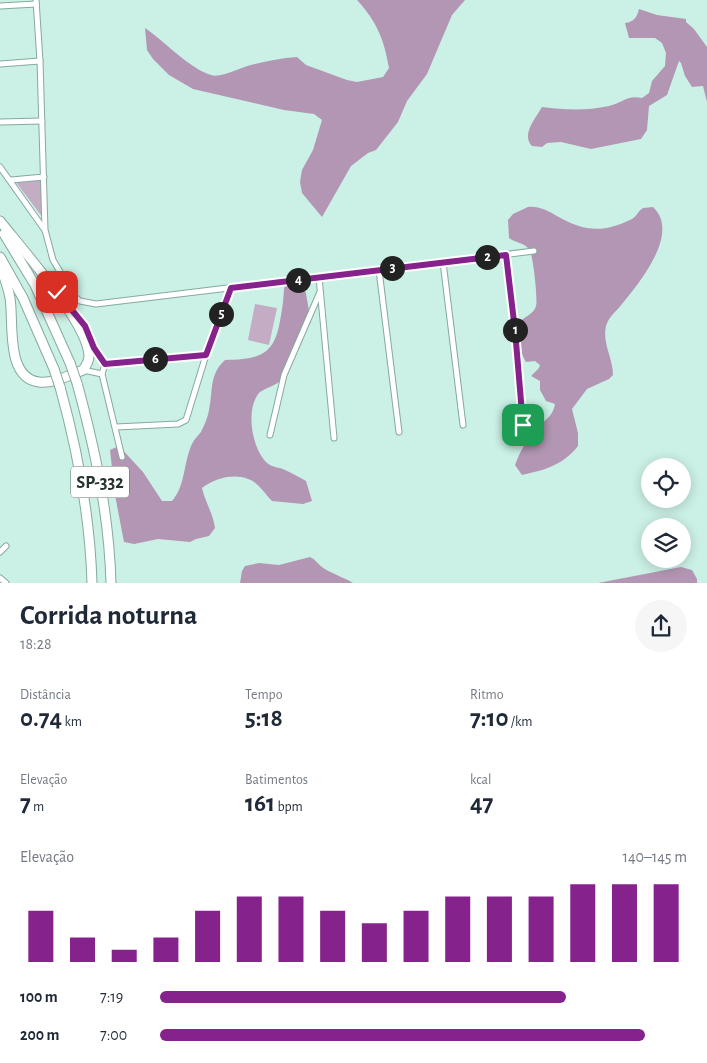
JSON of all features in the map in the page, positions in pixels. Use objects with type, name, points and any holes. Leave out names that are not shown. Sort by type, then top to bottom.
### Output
[{"type":"highway","points":[[0,221],[57,292],[82,335],[89,354],[83,370],[40,382],[28,378],[21,372],[16,361],[12,343],[10,299],[0,265]]},
{"type":"highway","name":"SP-332","points":[[0,227],[35,285],[70,363],[91,435],[103,492],[111,583]]},
{"type":"highway","name":"SP-332","points":[[0,257],[23,298],[60,387],[81,472],[91,539],[92,583]]},
{"type":"street","points":[[0,6],[36,2],[40,61],[45,230],[53,260],[74,297],[80,301],[96,304],[534,251]]},
{"type":"street","points":[[0,64],[40,61]]},
{"type":"street","points":[[0,122],[42,121]]},
{"type":"street","points":[[0,167],[45,230]]},
{"type":"street","points":[[11,180],[44,177]]},
{"type":"street","points":[[506,255],[523,425]]},
{"type":"street","points":[[443,262],[463,425]]},
{"type":"street","points":[[379,270],[399,432]]},
{"type":"street","points":[[319,277],[334,438]]},
{"type":"street","points":[[116,427],[178,424],[186,420],[189,416],[206,355],[231,288]]},
{"type":"street","points":[[57,292],[85,326],[94,348],[105,364]]},
{"type":"street","points":[[270,435],[284,375],[321,292]]},
{"type":"street","points":[[105,364],[206,355]]},
{"type":"street","points":[[105,364],[102,374],[122,457]]},
{"type":"street","points":[[83,370],[102,374]]},
{"type":"street","points":[[0,552],[6,546]]},
{"type":"street","points":[[0,578],[6,583]]},
{"type":"shaded area","points":[[357,0],[465,0],[452,15],[427,74],[407,101],[398,122],[376,150],[368,153],[351,166],[322,217],[302,193],[300,182],[302,170],[313,150],[322,120],[314,114],[284,110],[193,89],[169,75],[153,59],[147,50],[145,28],[194,67],[211,75],[226,74],[250,65],[297,57],[306,65],[357,82],[383,77],[389,68],[379,31]]},
{"type":"shaded area","points":[[639,9],[657,15],[686,19],[686,22],[694,29],[707,47],[707,102],[703,86],[692,87],[679,61],[667,95],[649,106],[647,130],[641,139],[591,149],[561,142],[547,143],[542,147],[532,146],[528,136],[529,131],[542,107],[576,110],[600,108],[614,105],[628,98],[642,98],[649,93],[652,81],[665,66],[666,53],[662,43],[655,38],[629,38],[625,23],[635,19]]},
{"type":"shaded area","points":[[42,179],[43,218],[15,181]]},
{"type":"shaded area","points":[[528,207],[543,209],[576,225],[594,229],[622,224],[634,218],[643,208],[653,207],[660,218],[662,230],[660,244],[647,271],[607,323],[605,338],[613,375],[609,379],[587,389],[572,409],[578,433],[578,446],[566,458],[553,466],[522,475],[515,465],[519,455],[531,435],[551,414],[555,404],[546,401],[540,390],[540,381],[531,376],[540,365],[535,361],[526,362],[517,336],[520,322],[536,306],[536,286],[531,252],[524,245],[509,238],[508,220],[513,214]]},
{"type":"shaded area","points":[[292,274],[303,277],[311,322],[293,350],[279,382],[259,393],[252,409],[251,419],[254,439],[262,457],[272,466],[288,471],[306,481],[312,501],[303,504],[272,501],[252,481],[242,477],[223,478],[202,488],[215,528],[209,536],[190,542],[158,539],[134,544],[124,542],[115,495],[110,450],[119,446],[143,472],[162,501],[172,501],[180,488],[189,451],[207,418],[216,371],[225,360],[253,357],[270,348],[278,330],[285,284]]},
{"type":"shaded area","points":[[255,304],[277,308],[269,345],[248,340]]},
{"type":"shaded area","points":[[310,557],[325,569],[353,583],[240,583],[245,566],[259,563],[279,565]]},
{"type":"shaded area","points":[[676,568],[692,570],[697,579],[697,583],[598,583]]},
{"type":"route","points":[[57,292],[85,326],[94,348],[105,364],[206,355],[231,288],[506,255],[523,425]]}]
